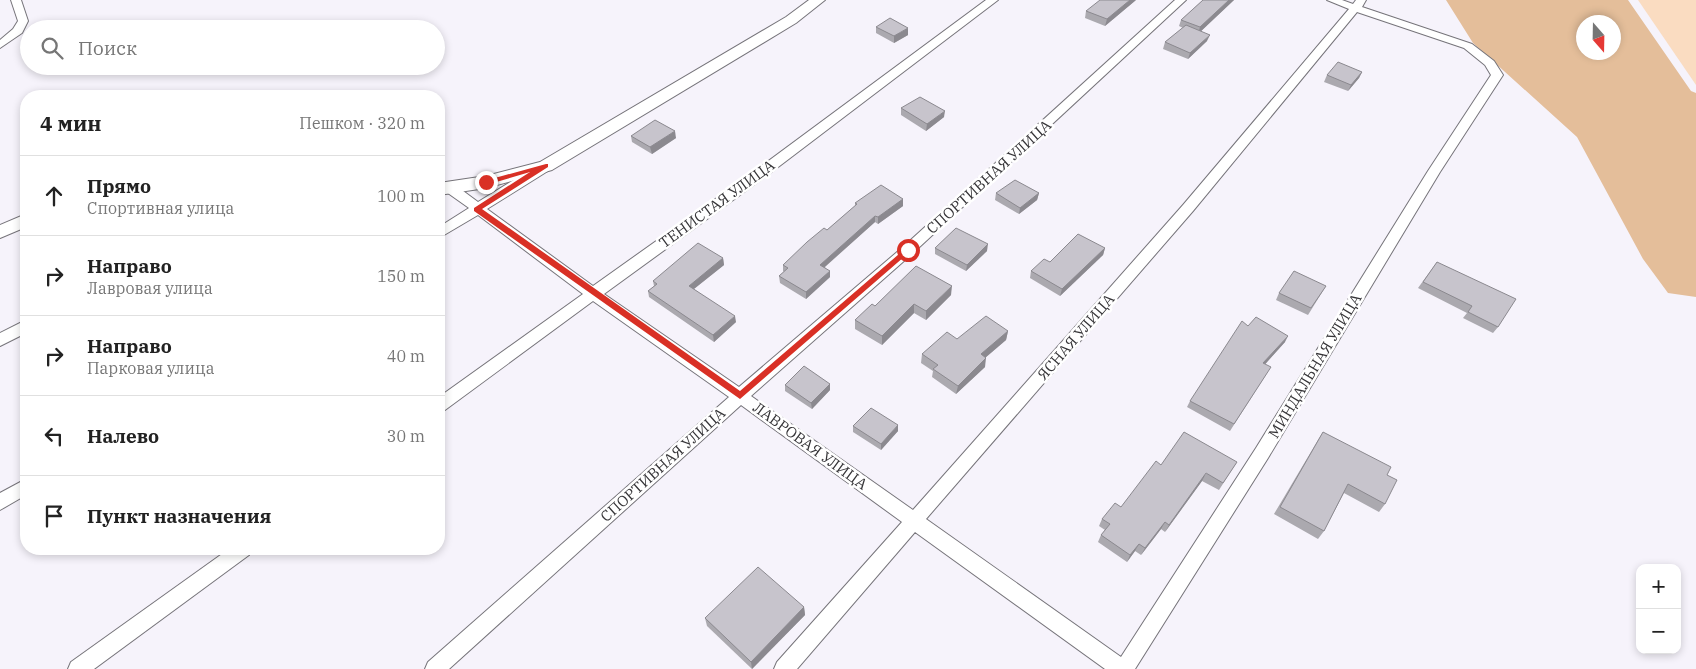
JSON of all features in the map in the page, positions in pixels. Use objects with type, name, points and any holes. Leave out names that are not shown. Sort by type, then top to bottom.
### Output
[{"type":"street","points":[[16,0],[23,20]]},
{"type":"street","points":[[445,228],[791,20],[818,0]]},
{"type":"street","name":"ТЕНИСТАЯ УЛИЦА","points":[[445,401],[779,159],[993,0]]},
{"type":"street","name":"СПОРТИВНАЯ УЛИЦА","points":[[435,669],[740,396],[916,243],[1180,0]]},
{"type":"street","points":[[1332,0],[1358,4]]},
{"type":"street","name":"МИНДАЛЬНАЯ УЛИЦА","points":[[1122,669],[1262,453],[1434,171],[1497,75],[1490,63],[1468,46],[1358,4]]},
{"type":"street","name":"ЯСНАЯ УЛИЦА","points":[[784,669],[1188,208],[1358,4]]},
{"type":"street","points":[[0,45],[18,31],[20,27]]},
{"type":"street","points":[[445,189],[508,177],[546,166]]},
{"type":"street","name":"ЛАВРОВАЯ УЛИЦА","points":[[445,190],[477,209],[592,293],[740,396],[1122,669]]},
{"type":"street","points":[[0,232],[20,223]]},
{"type":"street","points":[[0,340],[20,329]]},
{"type":"street","points":[[0,502],[20,490]]},
{"type":"street","points":[[78,669],[235,555]]},
{"type":"shaded area","points":[[1446,0],[1628,0],[1691,91],[1696,93],[1696,297],[1668,293],[1643,259],[1577,137],[1473,43]]},
{"type":"shaded area","points":[[1638,0],[1696,0],[1696,85]]},
{"type":"building","points":[[1100,0],[1130,0],[1107,19],[1086,11]]},
{"type":"building","points":[[1203,0],[1229,0],[1200,27],[1181,20]]},
{"type":"building","points":[[890,18],[908,28],[894,36],[876,27]]},
{"type":"building","points":[[1186,25],[1210,35],[1190,53],[1165,42]]},
{"type":"building","points":[[1338,62],[1362,72],[1351,85],[1327,75]]},
{"type":"building","points":[[920,97],[945,111],[927,124],[901,108]]},
{"type":"building","points":[[655,120],[675,131],[650,147],[631,136]]},
{"type":"building","points":[[1015,180],[1039,193],[1020,208],[996,193]]},
{"type":"building","points":[[881,185],[903,199],[878,217],[875,216],[820,265],[830,271],[806,292],[779,276],[788,268],[783,265],[807,242],[824,228],[827,230],[857,204],[855,203]]},
{"type":"building","points":[[956,228],[988,244],[967,265],[935,248]]},
{"type":"building","points":[[1078,234],[1105,248],[1062,289],[1031,271],[1044,259],[1050,262]]},
{"type":"building","points":[[698,243],[723,258],[689,286],[735,316],[713,335],[648,291],[657,284],[653,281]]},
{"type":"building","points":[[1437,262],[1516,299],[1498,327],[1468,312],[1472,306],[1423,282]]},
{"type":"building","points":[[916,266],[952,286],[926,311],[914,304],[882,336],[855,320],[872,304],[875,306]]},
{"type":"building","points":[[1294,271],[1326,286],[1311,308],[1279,293]]},
{"type":"building","points":[[986,316],[1008,331],[981,354],[986,358],[958,386],[933,369],[938,365],[922,354],[947,332],[957,339]]},
{"type":"building","points":[[1256,317],[1288,336],[1263,363],[1271,367],[1234,424],[1190,401],[1242,321],[1248,326]]},
{"type":"building","points":[[804,366],[830,384],[811,403],[785,385]]},
{"type":"building","points":[[871,408],[898,425],[881,444],[853,426]]},
{"type":"building","points":[[1184,432],[1237,462],[1223,483],[1206,473],[1169,525],[1165,522],[1145,548],[1139,544],[1130,555],[1101,535],[1110,524],[1102,519],[1115,503],[1121,507],[1156,461],[1161,465]]},
{"type":"building","points":[[1323,432],[1391,467],[1387,475],[1397,480],[1385,504],[1348,484],[1324,531],[1280,507]]},
{"type":"building","points":[[758,567],[804,607],[751,662],[705,618]]},
{"type":"route","points":[[486,182],[546,166],[477,209],[592,293],[740,396],[908,250]]}]
